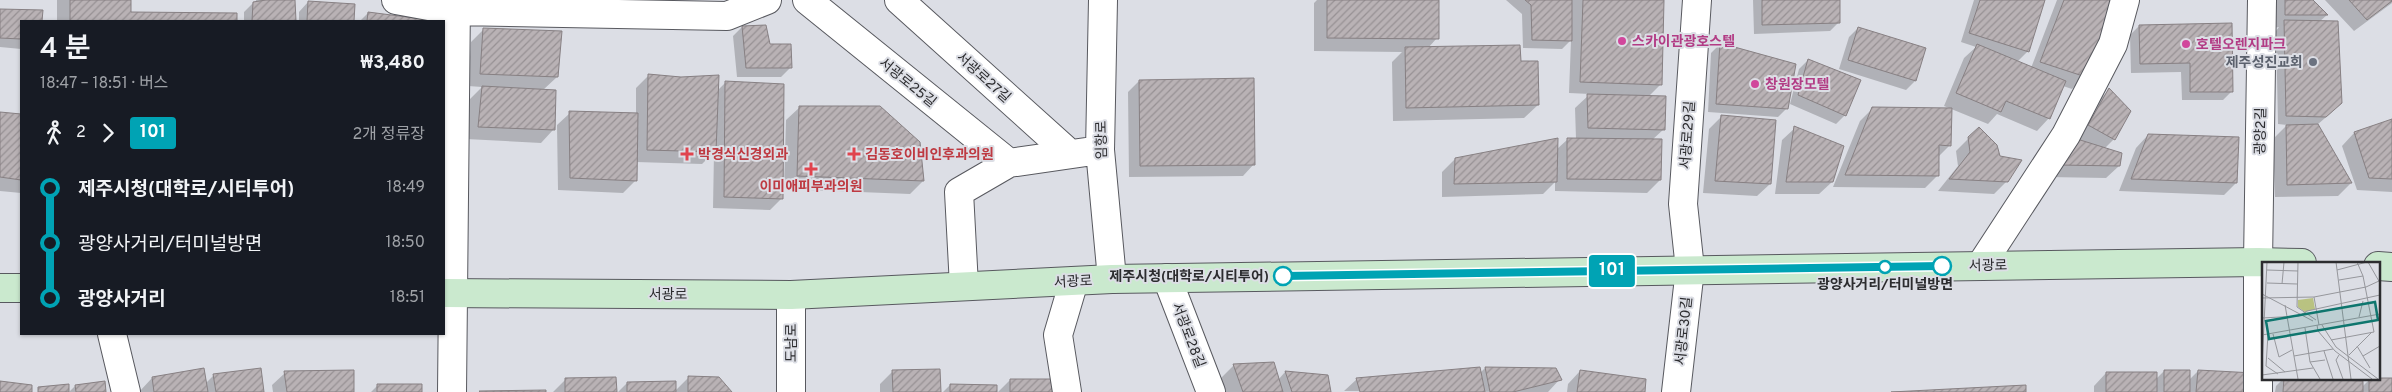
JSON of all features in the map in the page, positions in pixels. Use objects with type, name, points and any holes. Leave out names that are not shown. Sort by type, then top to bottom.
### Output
[{"type":"main road","name":"서광로","points":[[448,293],[792,295],[1112,279],[2262,262]]},
{"type":"main road","points":[[0,288],[20,288]]},
{"type":"street","points":[[396,0],[456,6],[727,16],[767,0]]},
{"type":"street","name":"서광로25길","points":[[807,0],[1009,163]]},
{"type":"street","name":"서광로27길","points":[[899,0],[1070,154]]},
{"type":"street","name":"임항로","points":[[1103,0],[1100,150],[1112,279]]},
{"type":"street","name":"서광로29길","points":[[1690,270],[1683,204],[1697,0]]},
{"type":"street","points":[[1981,265],[2066,135],[2114,44],[2125,0]]},
{"type":"street","name":"광양2길","points":[[2258,392],[2262,0]]},
{"type":"street","points":[[452,392],[448,293],[456,6]]},
{"type":"street","points":[[964,286],[959,192],[1009,163],[1100,150]]},
{"type":"street","name":"서광로30길","points":[[1676,392],[1690,270]]},
{"type":"street","name":"서광로28길","points":[[1167,278],[1211,392]]},
{"type":"street","points":[[1067,392],[1058,335],[1074,281]]},
{"type":"street","name":"도남로","points":[[792,295],[792,392]]},
{"type":"street","points":[[112,335],[126,392]]},
{"type":"building","points":[[70,0],[131,0],[131,12],[237,13],[237,20],[70,20]]},
{"type":"building","points":[[295,0],[296,20],[252,20],[253,2]]},
{"type":"building","points":[[1327,0],[1439,0],[1439,39],[1327,38]]},
{"type":"building","points":[[1525,0],[1572,0],[1572,41],[1532,40],[1531,5]]},
{"type":"building","name":"스카이관광호스텔","points":[[1583,0],[1664,0],[1662,85],[1580,82]]},
{"type":"building","points":[[1762,0],[1840,0],[1840,23],[1762,25]]},
{"type":"building","points":[[1980,0],[2045,0],[2029,52],[1969,33]]},
{"type":"building","points":[[2064,0],[2114,0],[2086,77],[2040,62]]},
{"type":"building","points":[[2285,0],[2313,0],[2328,15],[2285,15]]},
{"type":"building","points":[[2349,0],[2391,0],[2392,1],[2367,20]]},
{"type":"building","points":[[308,1],[355,4],[354,20],[307,20]]},
{"type":"building","points":[[0,9],[43,10],[42,20],[20,20],[20,39],[0,38]]},
{"type":"building","points":[[368,12],[430,20],[367,20]]},
{"type":"building","name":"제주성진교회","points":[[2284,20],[2338,21],[2342,103],[2326,117],[2286,116]]},
{"type":"building","name":"호텔오렌지파크","points":[[2232,23],[2233,92],[2190,92],[2190,63],[2140,64],[2139,25]]},
{"type":"building","points":[[766,25],[770,44],[791,44],[792,68],[746,68],[742,26]]},
{"type":"building","points":[[1858,27],[1926,48],[1916,81],[1848,60]]},
{"type":"building","points":[[483,28],[562,31],[558,77],[480,74]]},
{"type":"building","name":"창원장모텔","points":[[1720,43],[1796,64],[1788,109],[1716,104]]},
{"type":"building","points":[[1977,44],[2066,81],[2050,119],[2006,101],[2001,112],[1956,93]]},
{"type":"building","points":[[1520,45],[1521,61],[1538,61],[1539,105],[1406,108],[1405,47]]},
{"type":"building","points":[[1808,59],[1861,80],[1846,116],[1798,95]]},
{"type":"building","points":[[648,74],[681,77],[719,75],[716,152],[647,150]]},
{"type":"building","points":[[1254,78],[1255,165],[1140,166],[1139,80]]},
{"type":"building","points":[[725,81],[784,84],[783,199],[724,197]]},
{"type":"building","points":[[482,86],[556,90],[555,130],[478,127]]},
{"type":"building","points":[[2109,88],[2131,111],[2115,140],[2088,125]]},
{"type":"building","points":[[1587,94],[1666,96],[1665,130],[1588,128]]},
{"type":"building","points":[[799,106],[880,106],[920,142],[924,181],[797,176]]},
{"type":"building","points":[[1872,107],[1952,108],[1951,146],[1939,145],[1939,176],[1845,175]]},
{"type":"building","points":[[569,111],[638,113],[637,181],[570,178]]},
{"type":"building","points":[[0,112],[20,114],[20,180],[0,177]]},
{"type":"building","points":[[1721,115],[1776,120],[1771,184],[1715,181]]},
{"type":"building","points":[[2392,119],[2392,179],[2369,178],[2354,132]]},
{"type":"building","points":[[2318,124],[2352,183],[2287,185],[2286,125]]},
{"type":"building","points":[[1794,126],[1844,146],[1833,182],[1786,182]]},
{"type":"building","points":[[1979,127],[1997,145],[2000,156],[2022,160],[2008,182],[1949,179],[1970,152],[1968,137]]},
{"type":"building","points":[[2148,134],[2239,137],[2237,183],[2131,179]]},
{"type":"building","points":[[1558,138],[1557,182],[1454,184],[1455,158]]},
{"type":"building","points":[[1567,138],[1662,139],[1661,180],[1567,179]]},
{"type":"building","points":[[2077,139],[2122,153],[2120,166],[2059,165]]},
{"type":"building","points":[[1274,362],[1283,392],[1243,392],[1233,364]]},
{"type":"building","points":[[1480,367],[1485,392],[1360,392],[1356,378]]},
{"type":"building","points":[[1485,367],[1556,368],[1562,380],[1513,392],[1490,392]]},
{"type":"building","points":[[204,368],[208,392],[154,392],[152,377]]},
{"type":"building","points":[[261,368],[264,392],[216,392],[213,374]]},
{"type":"building","points":[[940,369],[941,392],[893,392],[892,370]]},
{"type":"building","points":[[354,370],[354,392],[287,392],[284,371]]},
{"type":"building","points":[[1580,370],[1646,379],[1645,392],[1577,392]]},
{"type":"building","points":[[2164,370],[2190,370],[2190,392],[2164,392]]},
{"type":"building","points":[[2198,370],[2254,373],[2252,392],[2196,392]]},
{"type":"building","points":[[1285,371],[1328,375],[1331,392],[1292,392]]},
{"type":"building","points":[[2106,372],[2157,372],[2157,392],[2106,392]]},
{"type":"building","points":[[688,376],[719,377],[732,392],[688,392]]},
{"type":"building","points":[[616,377],[617,392],[565,392],[565,378]]},
{"type":"building","points":[[2392,378],[2392,392],[2369,392],[2369,380]]},
{"type":"building","points":[[1010,379],[1053,379],[1054,392],[1010,392]]},
{"type":"building","points":[[2284,380],[2363,381],[2363,392],[2283,392]]},
{"type":"building","points":[[0,381],[32,385],[32,392],[0,392]]},
{"type":"building","points":[[105,381],[106,392],[76,392],[75,385]]},
{"type":"building","points":[[676,381],[676,392],[627,392],[627,382]]},
{"type":"building","points":[[69,384],[69,392],[38,392],[38,387]]},
{"type":"building","points":[[377,384],[422,384],[422,392],[377,392]]},
{"type":"building","points":[[950,384],[997,385],[997,392],[950,392]]},
{"type":"building","points":[[2026,385],[2026,392],[1891,392]]},
{"type":"building","points":[[546,390],[546,392],[479,391]]},
{"type":"bus line","name":"101","points":[[1283,276],[1942,266]]},
{"type":"place","name":"스카이관광호스텔","points":[[1622,41]]},
{"type":"place","name":"호텔오렌지파크","points":[[2186,44]]},
{"type":"place","name":"제주성진교회","points":[[2313,62]]},
{"type":"place","name":"창원장모텔","points":[[1755,84]]},
{"type":"place","name":"박경식신경외과","points":[[687,154]]},
{"type":"place","name":"김동호이비인후과의원","points":[[854,154]]},
{"type":"place","name":"이미애피부과의원","points":[[811,169]]},
{"type":"place","name":"광양사거리/터미널방면","points":[[1885,267]]},
{"type":"place","name":"제주시청(대학로/시티투어)","points":[[1283,276]]}]
